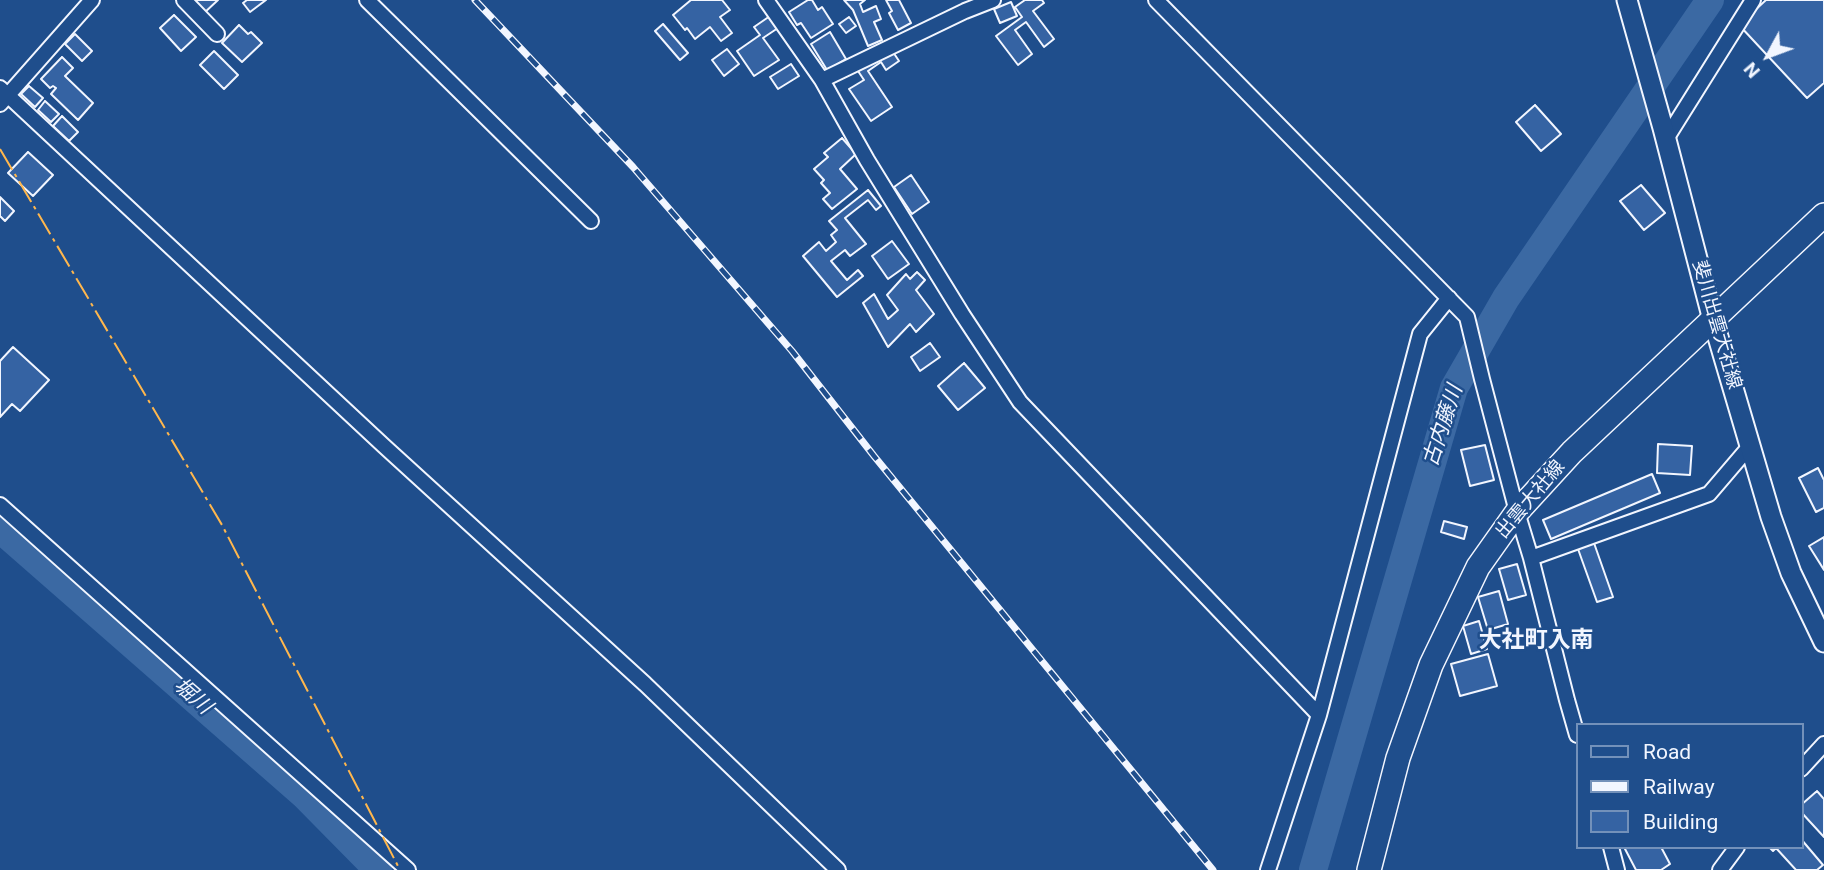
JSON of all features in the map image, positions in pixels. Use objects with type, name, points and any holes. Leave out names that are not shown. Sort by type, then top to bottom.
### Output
[{"type":"main road","name":"斐川出雲大社線","points":[[1627,0],[1713,320],[1771,517],[1791,573],[1824,642]]},
{"type":"main road","name":"出雲大社線","points":[[1369,870],[1398,758],[1431,665],[1478,567],[1517,512],[1572,452],[1824,215]]},
{"type":"street","points":[[92,0],[3,96],[645,684],[838,870]]},
{"type":"street","points":[[184,0],[217,34]]},
{"type":"street","points":[[367,0],[591,221]]},
{"type":"street","points":[[766,0],[822,80],[867,160],[1020,402],[1319,715]]},
{"type":"street","points":[[822,80],[993,0]]},
{"type":"street","points":[[1156,0],[1467,317],[1576,732]]},
{"type":"street","points":[[1665,134],[1753,0]]},
{"type":"street","points":[[1268,870],[1319,715],[1420,334],[1448,298]]},
{"type":"street","points":[[1531,558],[1709,494],[1750,446]]},
{"type":"street","points":[[0,505],[381,850],[408,870]]},
{"type":"street","points":[[1803,767],[1824,744]]},
{"type":"street","points":[[1612,849],[1617,870]]},
{"type":"street","points":[[1720,870],[1736,849]]},
{"type":"building","points":[[189,0],[218,0],[203,14]]},
{"type":"building","points":[[247,0],[266,0],[250,12],[243,3]]},
{"type":"building","points":[[691,0],[722,0],[730,10],[720,17],[732,33],[721,41],[710,27],[695,39],[673,15]]},
{"type":"building","points":[[812,0],[818,10],[822,7],[833,24],[811,38],[801,23],[797,25],[789,12]]},
{"type":"building","points":[[844,0],[865,0],[860,4],[863,12],[876,6],[881,19],[874,22],[882,40],[868,46],[853,10]]},
{"type":"building","points":[[886,0],[899,0],[911,23],[898,30]]},
{"type":"building","points":[[1025,0],[1042,0],[1044,3],[1033,11],[1054,39],[1044,47],[1026,22],[1015,30],[1032,54],[1018,65],[996,36],[1022,17],[1015,7]]},
{"type":"building","points":[[1766,0],[1824,0],[1824,83],[1807,98],[1739,25]]},
{"type":"building","points":[[1011,2],[1017,16],[1000,23],[994,9]]},
{"type":"building","points":[[174,15],[196,37],[181,51],[160,28]]},
{"type":"building","points":[[770,16],[778,28],[763,38],[779,60],[754,76],[737,51],[760,35],[754,27]]},
{"type":"building","points":[[849,17],[856,26],[846,33],[839,24]]},
{"type":"building","points":[[663,24],[688,53],[680,60],[655,31]]},
{"type":"building","points":[[239,25],[262,43],[242,62],[222,43]]},
{"type":"building","points":[[830,32],[846,59],[827,70],[811,44]]},
{"type":"building","points":[[75,34],[92,51],[82,61],[65,44]]},
{"type":"building","points":[[727,49],[739,64],[724,76],[712,60]]},
{"type":"building","points":[[891,49],[899,61],[886,70],[881,62],[868,71],[892,107],[871,121],[849,89],[864,80],[858,71]]},
{"type":"building","points":[[214,51],[238,75],[224,89],[200,65]]},
{"type":"building","points":[[62,57],[73,68],[65,76],[93,103],[78,120],[51,94],[56,88],[50,88],[41,79]]},
{"type":"building","points":[[791,64],[799,76],[778,89],[770,77]]},
{"type":"building","points":[[29,86],[43,98],[35,107],[21,94]]},
{"type":"building","points":[[45,101],[59,114],[51,122],[38,110]]},
{"type":"building","points":[[1535,105],[1561,134],[1541,151],[1516,122]]},
{"type":"building","points":[[62,116],[78,132],[69,141],[53,126]]},
{"type":"building","points":[[842,138],[856,154],[840,169],[857,189],[832,209],[823,199],[830,193],[821,183],[824,180],[814,169],[828,157],[824,153]]},
{"type":"building","points":[[28,152],[53,175],[33,196],[8,173]]},
{"type":"building","points":[[911,175],[929,202],[912,214],[894,187]]},
{"type":"building","points":[[1641,185],[1665,213],[1644,230],[1620,201]]},
{"type":"building","points":[[868,190],[881,206],[876,210],[868,200],[845,218],[866,244],[850,256],[845,250],[831,261],[847,280],[858,270],[863,276],[837,297],[803,256],[819,242],[826,251],[836,242],[831,235],[837,230],[829,221]]},
{"type":"building","points":[[0,197],[14,211],[5,221],[0,216]]},
{"type":"building","points":[[892,241],[909,264],[888,279],[872,256]]},
{"type":"building","points":[[917,272],[925,280],[916,290],[934,314],[916,332],[910,324],[888,347],[863,303],[874,294],[888,319],[898,310],[887,295],[906,274],[910,279]]},
{"type":"building","points":[[930,343],[940,357],[920,371],[911,357]]},
{"type":"building","points":[[13,347],[49,380],[20,411],[12,404],[0,417],[0,361]]},
{"type":"building","points":[[964,363],[985,388],[958,410],[938,386]]},
{"type":"building","points":[[1658,444],[1692,446],[1690,475],[1657,473]]},
{"type":"building","points":[[1485,445],[1494,480],[1470,486],[1461,450]]},
{"type":"building","points":[[1818,468],[1824,480],[1824,508],[1816,512],[1799,478]]},
{"type":"building","points":[[1652,474],[1660,493],[1551,539],[1543,520]]},
{"type":"building","points":[[1444,521],[1467,527],[1464,539],[1441,532]]},
{"type":"building","points":[[1824,537],[1824,570],[1809,546]]},
{"type":"building","points":[[1594,543],[1613,597],[1597,602],[1578,549]]},
{"type":"building","points":[[1517,564],[1526,595],[1508,600],[1499,569]]},
{"type":"building","points":[[1499,591],[1508,624],[1488,630],[1478,597]]},
{"type":"building","points":[[1479,621],[1487,649],[1471,654],[1463,626]]},
{"type":"building","points":[[1488,654],[1497,686],[1460,696],[1451,664]]},
{"type":"building","points":[[1817,791],[1824,799],[1824,837],[1803,814],[1803,803]]},
{"type":"building","points":[[1803,841],[1823,865],[1817,870],[1796,870],[1777,849],[1803,849]]},
{"type":"building","points":[[1625,849],[1662,849],[1670,864],[1661,870],[1636,870]]},
{"type":"waterway","name":"古内藤川","points":[[1313,870],[1454,388],[1506,298],[1710,0]]},
{"type":"waterway","name":"堀川","points":[[0,529],[304,795],[378,870]]},
{"type":"railway","points":[[475,0],[633,167],[792,351],[874,456],[1213,870]]},
{"type":"power","points":[[0,149],[222,525],[400,870]]},
{"type":"district","name":"大社町入南","points":[[1536,641]]}]
